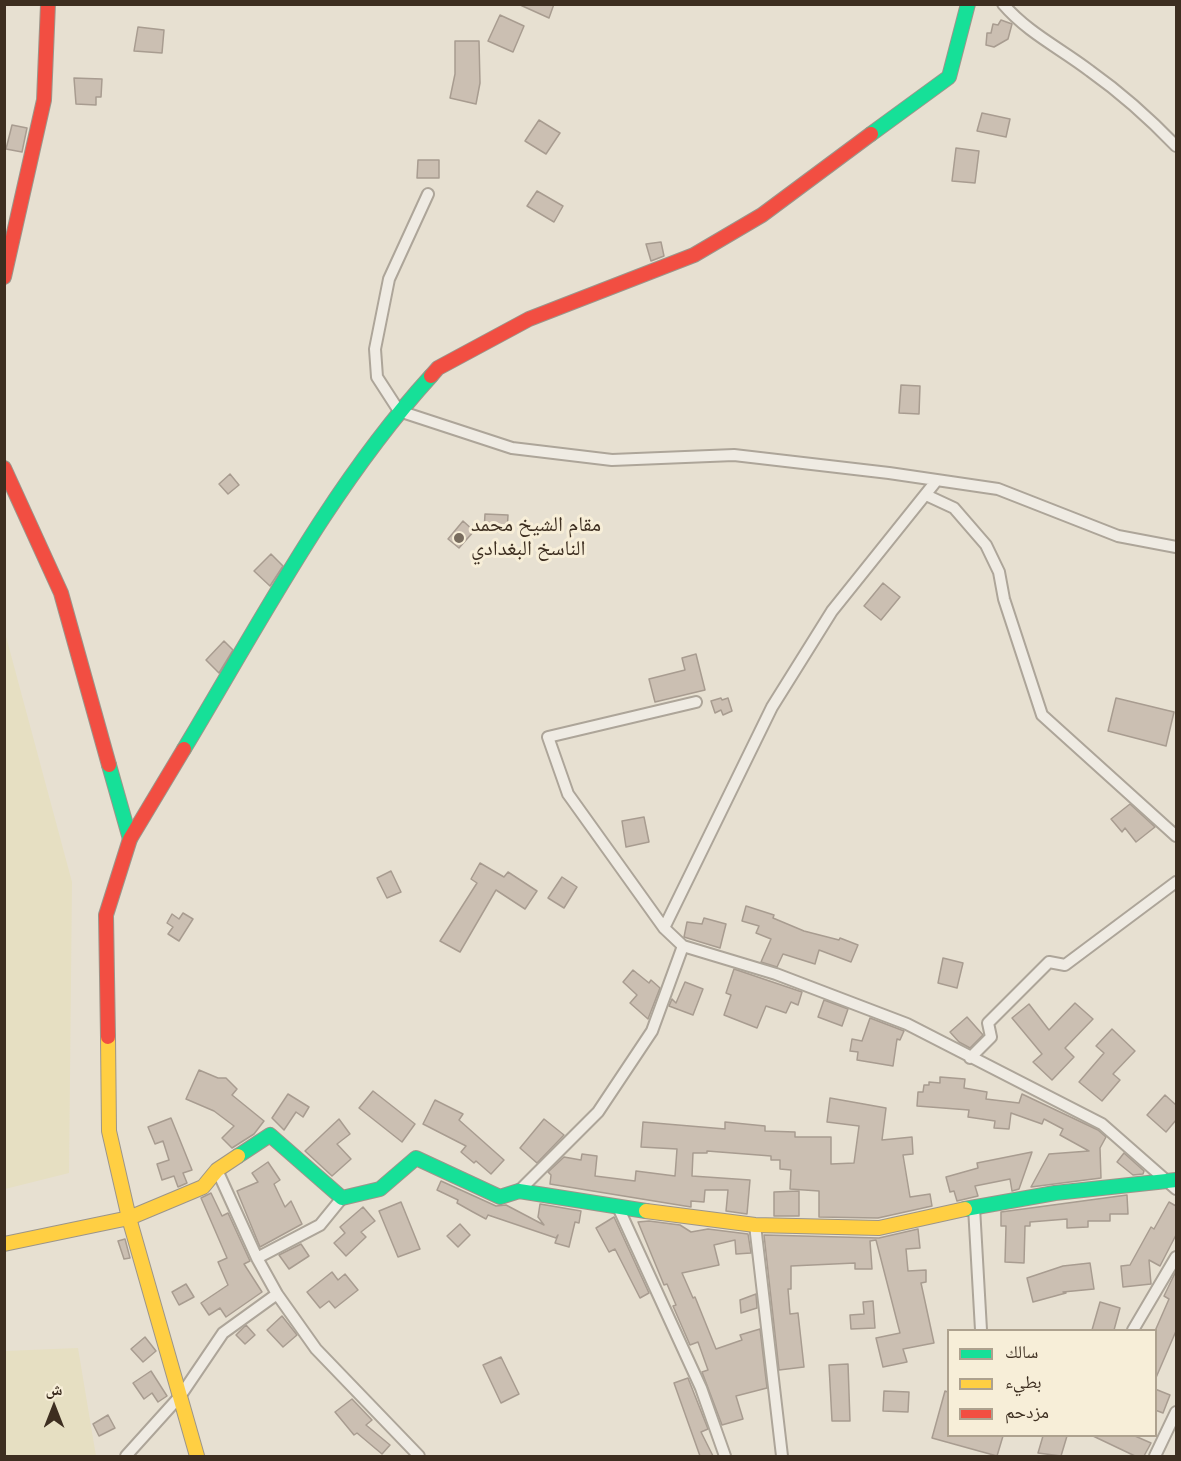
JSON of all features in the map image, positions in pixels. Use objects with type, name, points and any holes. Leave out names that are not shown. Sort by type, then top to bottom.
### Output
[{"type":"street","points":[[4,277],[44,100],[48,4]]},
{"type":"street","points":[[197,1456],[129,1218],[109,1131],[106,915],[130,839],[349,476],[399,411],[438,368],[529,318],[694,255],[762,215],[949,77],[968,4]]},
{"type":"street","points":[[1003,4],[1020,24],[1090,70],[1154,122],[1176,146]]},
{"type":"street","points":[[428,194],[389,279],[375,349],[377,378],[399,411],[512,448],[612,460],[734,455],[998,489],[1118,536],[1176,547]]},
{"type":"street","points":[[4,468],[61,593],[130,839]]},
{"type":"street","points":[[664,928],[772,706],[832,611],[937,480]]},
{"type":"street","points":[[926,495],[954,508],[986,545],[999,572],[1004,599],[1042,715],[1176,836]]},
{"type":"street","points":[[696,702],[548,737],[568,794],[664,928],[683,946],[776,974],[907,1024],[1102,1124],[1174,1183]]},
{"type":"street","points":[[970,1058],[991,1037],[988,1023],[1049,962],[1065,965],[1176,882]]},
{"type":"street","points":[[519,1191],[598,1112],[652,1031],[683,946]]},
{"type":"street","points":[[4,1244],[129,1218],[204,1187],[217,1170],[270,1135],[342,1198]]},
{"type":"street","points":[[257,1258],[320,1225],[342,1198],[380,1189],[416,1158],[500,1197],[519,1191],[755,1225],[879,1228],[974,1207],[1054,1193],[1174,1183]]},
{"type":"street","points":[[217,1170],[276,1294],[316,1348],[418,1456]]},
{"type":"street","points":[[618,1207],[701,1388],[725,1456]]},
{"type":"street","points":[[974,1207],[981,1329]]},
{"type":"street","points":[[755,1225],[782,1456]]},
{"type":"street","points":[[1134,1329],[1176,1257]]},
{"type":"street","points":[[126,1456],[181,1395],[223,1333],[276,1294]]},
{"type":"street","points":[[1155,1456],[1176,1412]]},
{"type":"shaded area","points":[[4,629],[72,882],[69,1173],[5,1189]]},
{"type":"shaded area","points":[[78,1348],[96,1456],[5,1456],[5,1351]]},
{"type":"building","points":[[518,4],[554,4],[549,18]]},
{"type":"building","points":[[500,15],[524,26],[513,52],[488,41]]},
{"type":"building","points":[[1001,20],[1012,24],[1008,39],[994,47],[986,45],[987,33],[991,33],[993,24],[998,25]]},
{"type":"building","points":[[138,27],[164,30],[162,53],[134,51]]},
{"type":"building","points":[[455,41],[479,41],[480,83],[476,104],[450,98],[455,74]]},
{"type":"building","points":[[74,78],[102,79],[101,97],[96,97],[96,105],[76,104]]},
{"type":"building","points":[[982,113],[1010,119],[1006,137],[977,131]]},
{"type":"building","points":[[539,120],[560,133],[546,154],[525,141]]},
{"type":"building","points":[[12,125],[27,128],[22,152],[6,149]]},
{"type":"building","points":[[956,148],[979,151],[975,183],[952,181]]},
{"type":"building","points":[[418,160],[439,160],[439,178],[417,178]]},
{"type":"building","points":[[537,191],[563,206],[554,222],[527,206]]},
{"type":"building","points":[[661,242],[664,256],[651,261],[646,244]]},
{"type":"building","points":[[901,385],[920,386],[919,414],[899,413]]},
{"type":"building","points":[[230,474],[239,485],[228,494],[219,484]]},
{"type":"building","points":[[485,514],[508,515],[507,532],[484,531]]},
{"type":"building","points":[[463,521],[474,531],[459,548],[448,539]]},
{"type":"building","points":[[271,554],[283,566],[270,586],[254,571]]},
{"type":"building","points":[[883,583],[900,597],[881,620],[864,606]]},
{"type":"building","points":[[224,641],[233,650],[219,673],[206,660]]},
{"type":"building","points":[[696,654],[705,690],[655,702],[649,679],[685,670],[682,658]]},
{"type":"building","points":[[721,698],[722,700],[728,698],[732,711],[723,715],[721,710],[715,713],[711,701]]},
{"type":"building","points":[[1116,698],[1174,712],[1166,746],[1108,731]]},
{"type":"building","points":[[1130,804],[1155,827],[1136,842],[1125,828],[1122,832],[1111,819]]},
{"type":"building","points":[[644,817],[649,842],[626,847],[622,821]]},
{"type":"building","points":[[480,863],[504,877],[508,872],[537,891],[525,909],[496,890],[460,952],[440,941],[477,883],[471,879]]},
{"type":"building","points":[[391,871],[401,892],[387,898],[377,878]]},
{"type":"building","points":[[562,877],[577,887],[564,908],[548,898]]},
{"type":"building","points":[[746,906],[774,915],[773,918],[804,931],[839,940],[840,938],[858,945],[851,962],[819,950],[815,964],[783,954],[777,967],[761,962],[771,939],[756,933],[759,926],[742,921]]},
{"type":"building","points":[[183,913],[193,919],[179,941],[168,934],[173,927],[167,923],[172,914],[179,919]]},
{"type":"building","points":[[704,918],[726,924],[720,948],[684,937],[687,922],[702,924]]},
{"type":"building","points":[[943,958],[963,963],[957,988],[938,983]]},
{"type":"building","points":[[734,969],[802,992],[798,1005],[791,1002],[786,1013],[766,1006],[757,1028],[724,1015],[731,995],[726,993]]},
{"type":"building","points":[[633,970],[649,983],[651,980],[660,988],[648,1019],[630,1003],[637,995],[623,982]]},
{"type":"building","points":[[685,982],[703,989],[693,1015],[669,1006],[672,999],[676,1003]]},
{"type":"building","points":[[824,1000],[848,1009],[842,1026],[818,1017]]},
{"type":"building","points":[[1075,1003],[1093,1019],[1065,1048],[1074,1057],[1052,1080],[1033,1062],[1042,1054],[1012,1018],[1029,1004],[1049,1030]]},
{"type":"building","points":[[967,1017],[983,1035],[970,1048],[959,1042],[950,1032]]},
{"type":"building","points":[[870,1018],[904,1031],[900,1040],[897,1039],[893,1066],[857,1060],[858,1052],[850,1051],[852,1039],[862,1041]]},
{"type":"building","points":[[1112,1029],[1135,1051],[1113,1074],[1120,1080],[1102,1101],[1079,1082],[1104,1053],[1096,1046]]},
{"type":"building","points":[[199,1070],[218,1078],[226,1078],[237,1089],[232,1095],[264,1121],[254,1134],[232,1148],[222,1138],[234,1126],[214,1111],[186,1099]]},
{"type":"building","points":[[940,1077],[965,1079],[964,1088],[987,1092],[986,1099],[1019,1103],[1022,1094],[1098,1130],[1106,1137],[1100,1148],[1101,1178],[1031,1187],[1049,1154],[1089,1151],[1060,1135],[1063,1129],[1044,1119],[1042,1124],[1011,1113],[1009,1129],[994,1128],[995,1121],[968,1117],[969,1110],[917,1106],[918,1092],[923,1092],[924,1085],[929,1085],[929,1082],[940,1083]]},
{"type":"building","points":[[373,1091],[415,1124],[402,1142],[359,1108]]},
{"type":"building","points":[[288,1094],[309,1107],[303,1117],[296,1112],[284,1130],[272,1118]]},
{"type":"building","points":[[1165,1095],[1176,1105],[1176,1120],[1166,1132],[1147,1115]]},
{"type":"building","points":[[830,1098],[886,1108],[882,1140],[912,1137],[913,1154],[903,1155],[910,1197],[930,1194],[932,1206],[878,1218],[819,1217],[819,1191],[790,1189],[791,1170],[780,1169],[780,1160],[771,1160],[771,1156],[707,1151],[707,1153],[693,1153],[692,1176],[750,1180],[747,1214],[726,1211],[728,1190],[705,1190],[704,1202],[691,1201],[691,1207],[550,1184],[551,1175],[548,1172],[564,1157],[581,1160],[582,1154],[597,1156],[595,1176],[635,1181],[636,1171],[675,1176],[677,1149],[641,1147],[643,1122],[725,1129],[725,1122],[765,1126],[765,1131],[795,1132],[795,1137],[831,1137],[831,1164],[854,1163],[859,1126],[827,1122]]},
{"type":"building","points":[[435,1100],[463,1114],[459,1120],[504,1160],[491,1174],[461,1152],[466,1146],[423,1124]]},
{"type":"building","points":[[171,1118],[192,1170],[183,1173],[187,1183],[178,1187],[174,1176],[162,1180],[157,1164],[169,1160],[163,1141],[155,1144],[148,1127]]},
{"type":"building","points":[[339,1119],[350,1134],[337,1144],[351,1159],[332,1176],[305,1151]]},
{"type":"building","points":[[544,1119],[564,1135],[537,1163],[520,1148]]},
{"type":"building","points":[[1032,1152],[1019,1189],[1012,1191],[1010,1179],[975,1186],[978,1196],[957,1201],[954,1191],[950,1192],[946,1177],[978,1168],[977,1163]]},
{"type":"building","points":[[1124,1153],[1144,1171],[1143,1174],[1133,1175],[1117,1162]]},
{"type":"building","points":[[268,1162],[280,1180],[274,1184],[285,1207],[291,1201],[302,1224],[260,1247],[237,1191],[258,1182],[252,1173]]},
{"type":"building","points":[[441,1181],[496,1206],[506,1205],[544,1225],[538,1217],[540,1204],[581,1211],[579,1223],[575,1222],[569,1247],[555,1243],[558,1235],[556,1238],[488,1215],[486,1219],[473,1212],[457,1203],[458,1200],[437,1190]]},
{"type":"building","points":[[799,1191],[799,1216],[774,1216],[774,1192]]},
{"type":"building","points":[[211,1193],[222,1216],[228,1213],[250,1261],[244,1264],[262,1292],[226,1317],[220,1308],[209,1315],[201,1303],[228,1285],[218,1262],[227,1258],[201,1198]]},
{"type":"building","points":[[1127,1195],[1128,1214],[1110,1214],[1110,1221],[1088,1221],[1088,1227],[1067,1228],[1067,1219],[1030,1222],[1030,1226],[1025,1226],[1024,1263],[1005,1262],[1006,1226],[1001,1226],[1001,1212]]},
{"type":"building","points":[[401,1202],[420,1249],[398,1257],[379,1211]]},
{"type":"building","points":[[1169,1202],[1176,1206],[1176,1235],[1160,1266],[1149,1260],[1151,1284],[1123,1287],[1121,1266],[1130,1265],[1151,1227],[1154,1229]]},
{"type":"building","points":[[363,1207],[375,1221],[361,1232],[366,1237],[346,1256],[334,1243],[345,1233],[340,1227]]},
{"type":"building","points":[[614,1217],[649,1293],[640,1298],[615,1249],[609,1252],[596,1228]]},
{"type":"building","points":[[638,1222],[680,1225],[691,1232],[708,1229],[748,1234],[751,1253],[736,1254],[735,1240],[714,1245],[719,1265],[682,1273],[693,1298],[695,1297],[716,1349],[742,1340],[740,1335],[760,1329],[767,1388],[736,1396],[743,1419],[722,1425],[702,1372],[708,1370],[698,1342],[690,1345],[673,1306],[676,1305],[667,1284],[664,1285]]},
{"type":"building","points":[[460,1224],[470,1235],[458,1247],[447,1236]]},
{"type":"building","points":[[918,1229],[920,1248],[906,1249],[908,1271],[926,1270],[926,1282],[921,1283],[934,1343],[903,1349],[907,1362],[883,1367],[876,1338],[900,1333],[876,1240],[870,1241],[872,1269],[855,1269],[855,1263],[791,1266],[791,1289],[788,1289],[790,1314],[798,1313],[804,1367],[779,1370],[764,1235],[879,1238]]},
{"type":"building","points":[[125,1239],[130,1258],[124,1259],[118,1241]]},
{"type":"building","points":[[301,1244],[309,1256],[289,1269],[279,1255]]},
{"type":"building","points":[[1090,1263],[1094,1289],[1063,1292],[1066,1293],[1033,1302],[1027,1278],[1063,1266]]},
{"type":"building","points":[[1176,1271],[1176,1331],[1157,1375],[1156,1329],[1169,1299],[1164,1296]]},
{"type":"building","points":[[332,1272],[338,1280],[345,1274],[358,1290],[335,1308],[329,1301],[320,1308],[307,1292]]},
{"type":"building","points":[[186,1284],[194,1297],[179,1305],[172,1292]]},
{"type":"building","points":[[756,1294],[757,1308],[741,1313],[740,1300]]},
{"type":"building","points":[[873,1301],[875,1328],[851,1329],[850,1315],[864,1314],[863,1302]]},
{"type":"building","points":[[1100,1302],[1120,1308],[1114,1329],[1092,1329]]},
{"type":"building","points":[[282,1316],[297,1335],[283,1347],[267,1330]]},
{"type":"building","points":[[246,1325],[255,1335],[245,1344],[236,1335]]},
{"type":"building","points":[[145,1337],[156,1351],[143,1362],[131,1349]]},
{"type":"building","points":[[501,1357],[519,1394],[501,1403],[483,1365]]},
{"type":"building","points":[[848,1364],[850,1421],[832,1421],[829,1365]]},
{"type":"building","points":[[151,1371],[167,1396],[158,1402],[152,1393],[144,1399],[133,1383]]},
{"type":"building","points":[[688,1378],[708,1429],[701,1432],[713,1456],[700,1456],[674,1383]]},
{"type":"building","points":[[1157,1390],[1170,1395],[1163,1413],[1157,1411]]},
{"type":"building","points":[[884,1391],[909,1392],[908,1412],[883,1411]]},
{"type":"building","points":[[945,1391],[947,1392],[947,1437],[1003,1437],[997,1456],[932,1438]]},
{"type":"building","points":[[352,1399],[372,1420],[366,1425],[390,1445],[382,1454],[357,1433],[354,1435],[335,1412]]},
{"type":"building","points":[[108,1415],[115,1428],[99,1436],[93,1424]]},
{"type":"building","points":[[1043,1437],[1067,1437],[1061,1456],[1038,1453]]},
{"type":"building","points":[[1095,1437],[1137,1437],[1151,1443],[1144,1456],[1135,1456]]},
{"type":"traffic: fast","points":[[871,134],[949,77],[968,4]]},
{"type":"traffic: fast","points":[[184,749],[329,509],[395,418],[431,376]]},
{"type":"traffic: fast","points":[[109,765],[130,839]]},
{"type":"traffic: fast","points":[[238,1156],[270,1135],[342,1198],[380,1189],[416,1158],[500,1197],[519,1191],[646,1211]]},
{"type":"traffic: fast","points":[[965,1209],[1055,1193],[1176,1180]]},
{"type":"traffic: slow","points":[[108,1037],[109,1131],[129,1218],[197,1456]]},
{"type":"traffic: slow","points":[[4,1244],[129,1218],[203,1187],[217,1170],[238,1156]]},
{"type":"traffic: slow","points":[[646,1211],[755,1225],[879,1228],[965,1209]]},
{"type":"traffic: jam","points":[[4,277],[44,100],[48,4]]},
{"type":"traffic: jam","points":[[431,376],[438,368],[529,319],[694,255],[762,215],[871,134]]},
{"type":"traffic: jam","points":[[4,468],[61,593],[109,765]]},
{"type":"traffic: jam","points":[[108,1037],[106,915],[130,839],[184,749]]},
{"type":"place","name":"مقام الشيخ محمد الناسخ البغدادي","points":[[459,538]]}]
